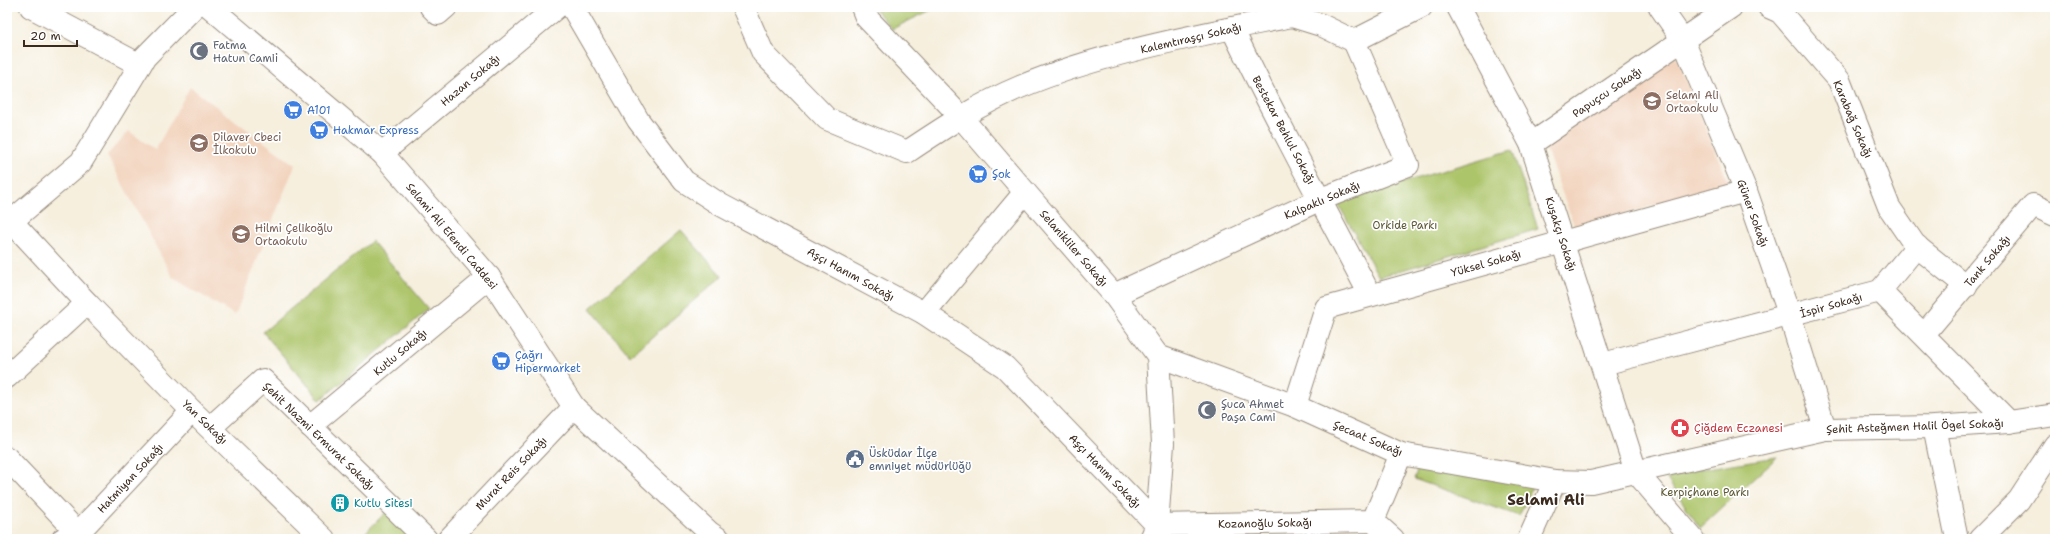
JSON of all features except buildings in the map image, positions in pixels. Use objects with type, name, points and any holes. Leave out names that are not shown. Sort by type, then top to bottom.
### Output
[{"type":"street","points":[[31,7],[140,65]]},
{"type":"street","points":[[9,222],[81,162],[145,57],[194,7]]},
{"type":"street","name":"Selami Ali Efendi Caddesi","points":[[210,7],[382,153],[489,277],[574,407],[710,533],[719,539]]},
{"type":"street","points":[[431,7],[438,14],[446,7]]},
{"type":"street","name":"Hazan Sokağı","points":[[382,153],[557,7]]},
{"type":"street","name":"Aşçı Hanım Sokağı","points":[[572,7],[638,120],[684,181],[721,205],[924,313],[1005,368],[1154,532]]},
{"type":"street","name":"Kalemtıraşçı Sokağı","points":[[743,7],[763,53],[827,119],[907,152],[960,116],[1020,87],[1101,59],[1232,28],[1292,16],[1321,25],[1354,41]]},
{"type":"street","name":"Selanikliler Sokağı","points":[[862,7],[866,17],[960,116],[1114,295],[1158,356]]},
{"type":"street","points":[[1354,41],[1422,7]]},
{"type":"street","name":"Kuşakçı Sokağı","points":[[1458,7],[1531,144],[1603,364],[1636,472]]},
{"type":"street","name":"Güner Sokağı","points":[[1660,7],[1683,40],[1746,191],[1790,316],[1826,429]]},
{"type":"street","points":[[1683,40],[1731,7]]},
{"type":"street","name":"Karabağ Sokağı","points":[[1778,9],[1839,80],[1888,207],[1917,246],[1966,286]]},
{"type":"street","name":"Bestekar Behlul Sokağı","points":[[1232,28],[1270,108],[1321,199],[1370,295]]},
{"type":"street","name":"Papuçcu Sokağı","points":[[1531,144],[1683,40]]},
{"type":"street","name":"Kalpaklı Sokağı","points":[[1114,295],[1321,199],[1408,165],[1354,41]]},
{"type":"street","name":"Yüksel Sokağı","points":[[1295,406],[1326,308],[1746,191]]},
{"type":"street","points":[[924,313],[1025,192]]},
{"type":"street","name":"Tank Sokağı","points":[[1924,334],[2033,205],[2055,215]]},
{"type":"street","name":"Yan Sokağı","points":[[9,222],[192,411],[211,427],[324,539]]},
{"type":"street","points":[[1917,246],[1880,291],[2009,422]]},
{"type":"street","name":"Kutlu Sokağı","points":[[310,426],[489,277]]},
{"type":"street","name":"İspir Sokağı","points":[[1603,364],[1790,316],[1880,291]]},
{"type":"street","points":[[7,377],[87,303]]},
{"type":"street","points":[[1154,532],[1163,444],[1158,356]]},
{"type":"street","name":"Şecaat Sokağı","points":[[1158,356],[1295,406],[1401,454],[1555,481],[1591,482],[1636,472]]},
{"type":"street","name":"Şehit Nazmi Ermurat Sokağı","points":[[211,427],[263,380],[426,539]]},
{"type":"street","name":"Murat Reis Sokağı","points":[[449,539],[574,407]]},
{"type":"street","name":"Hatmiyan Sokağı","points":[[71,536],[192,411]]},
{"type":"street","name":"Şehit Asteğmen Halil Ögel Sokağı","points":[[1636,472],[1826,429],[1934,427],[2009,422],[2055,415]]},
{"type":"street","points":[[1934,427],[1957,539]]},
{"type":"street","points":[[1980,539],[2019,500],[2055,444]]},
{"type":"street","points":[[1393,539],[1373,521],[1401,454]]},
{"type":"street","points":[[7,458],[71,536]]},
{"type":"street","points":[[1636,472],[1693,539]]},
{"type":"street","points":[[1534,537],[1555,481]]},
{"type":"street","name":"Kozanoğlu Sokağı","points":[[1154,532],[1373,521]]},
{"type":"shaded area","name":"Selami Ali Ortaokulu","points":[[1676,56],[1729,184],[1575,228],[1545,146]]},
{"type":"shaded area","points":[[190,87],[295,165],[235,315],[173,278],[107,155],[129,131],[155,150]]},
{"type":"green space","points":[[873,7],[937,7],[892,29]]},
{"type":"green space","name":"Orkide Parkı","points":[[1512,150],[1538,229],[1379,277],[1337,202]]},
{"type":"green space","points":[[681,230],[722,276],[630,356],[590,308]]},
{"type":"green space","points":[[372,241],[429,309],[320,400],[263,332]]},
{"type":"green space","name":"Kerpiçhane Parkı","points":[[1777,457],[1700,528],[1667,479],[1695,470]]},
{"type":"green space","points":[[1420,462],[1535,482],[1519,516],[1414,479]]},
{"type":"green space","points":[[386,512],[413,539],[359,539]]},
{"type":"place","name":"Fatma Hatun Camii","points":[[199,51]]},
{"type":"place","name":"Selami Ali Ortaokulu","points":[[1652,101]]},
{"type":"place","name":"A101","points":[[293,110]]},
{"type":"place","name":"Hakmar Express","points":[[319,130]]},
{"type":"place","name":"Dilaver Cbeci İlkokulu","points":[[199,143]]},
{"type":"place","name":"Şok","points":[[978,174]]},
{"type":"place","name":"Hilmi Çelikoğlu Ortaokulu","points":[[241,234]]},
{"type":"place","name":"Çağrı Hipermarket","points":[[501,361]]},
{"type":"place","name":"Şuca Ahmet Paşa Cami","points":[[1207,410]]},
{"type":"place","name":"Çiğdem Eczanesi","points":[[1680,428]]},
{"type":"place","name":"Üsküdar İlçe emniyet müdürlüğü","points":[[855,459]]},
{"type":"place","name":"Kutlu Sitesi","points":[[340,503]]},
{"type":"district","name":"Selami Ali","points":[[1546,500]]}]
